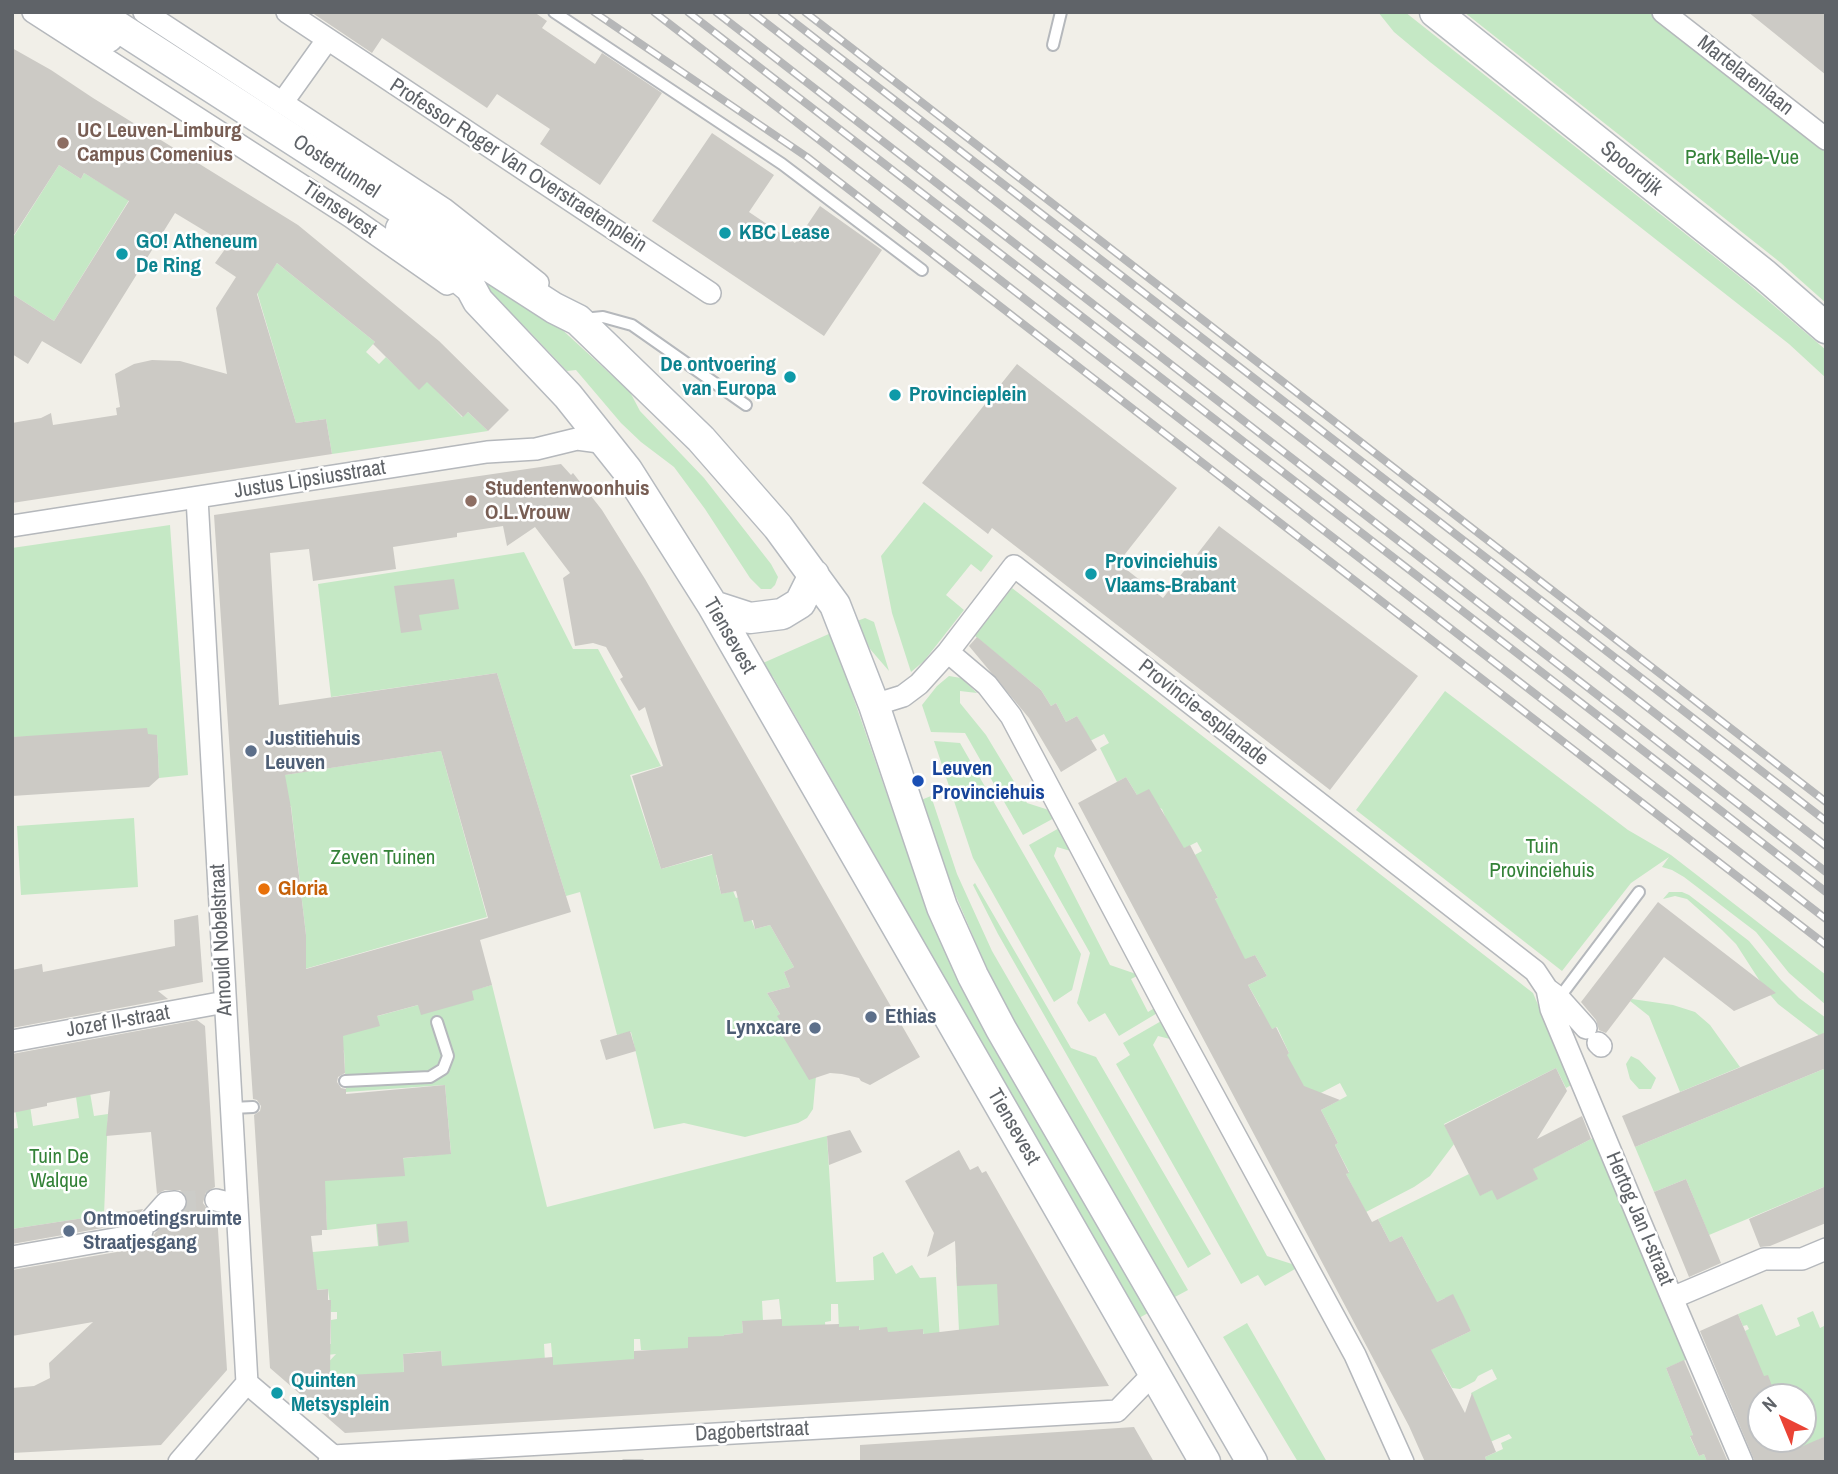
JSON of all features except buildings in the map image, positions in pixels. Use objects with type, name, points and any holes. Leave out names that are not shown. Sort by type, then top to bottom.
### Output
[{"type":"main road","name":"Oostertunnel","points":[[69,12],[396,225],[471,288],[478,301]]},
{"type":"main road","name":"Oostertunnel","points":[[95,12],[554,308],[578,320]]},
{"type":"main road","name":"Spoordijk","points":[[1435,12],[1765,275],[1826,328]]},
{"type":"main road","name":"Tiensevest","points":[[478,301],[568,396],[628,470],[713,606],[1205,1462]]},
{"type":"main road","name":"Tiensevest","points":[[578,320],[701,439],[778,527],[835,605],[874,705],[942,907],[973,976],[1001,1029],[1252,1462]]},
{"type":"main road","points":[[713,606],[750,618],[782,614],[800,603],[814,575]]},
{"type":"street","name":"Tiensevest","points":[[33,12],[351,217],[459,294],[478,301]]},
{"type":"street","name":"Tiensevest","points":[[144,12],[444,209],[561,302],[578,320]]},
{"type":"street","name":"Professor Roger Van Overstraetenplein","points":[[287,12],[710,293]]},
{"type":"street","name":"Martelarenlaan","points":[[1663,12],[1826,139]]},
{"type":"street","points":[[282,103],[327,40]]},
{"type":"street","name":"Justus Lipsiusstraat","points":[[12,526],[487,452],[536,449],[577,439],[607,443]]},
{"type":"street","name":"Arnould Nobelstraat","points":[[197,498],[247,1383]]},
{"type":"street","name":"Provincie-esplanade","points":[[874,705],[912,690],[948,652],[1014,566],[1535,971],[1553,993]]},
{"type":"street","points":[[948,652],[987,685],[1012,716],[1168,1012],[1355,1355],[1403,1462]]},
{"type":"street","points":[[1553,993],[1595,1039]]},
{"type":"street","name":"Hertog Jan I-straat","points":[[1553,993],[1551,1009],[1672,1298],[1764,1259],[1802,1259],[1826,1249]]},
{"type":"street","name":"Jozef II-straat","points":[[12,1041],[225,1002]]},
{"type":"street","points":[[216,1200],[237,1205]]},
{"type":"street","points":[[12,1257],[137,1235],[166,1203],[175,1202]]},
{"type":"street","points":[[1672,1298],[1742,1462]]},
{"type":"street","name":"Dagobertstraat","points":[[331,1459],[632,1449],[1117,1411],[1154,1373]]},
{"type":"street","points":[[179,1462],[247,1383],[331,1459]]},
{"type":"lane","points":[[554,12],[782,164],[922,270]]},
{"type":"lane","points":[[1053,45],[1060,12]]},
{"type":"lane","points":[[578,320],[603,317],[632,325],[746,405]]},
{"type":"lane","points":[[1553,993],[1639,892]]},
{"type":"lane","points":[[345,1081],[430,1077],[443,1069],[448,1056],[437,1022]]},
{"type":"lane","points":[[232,1108],[253,1107]]},
{"type":"green space","points":[[1378,12],[1405,12],[1745,281],[1826,350],[1826,378],[1789,344],[1430,62],[1394,32]]},
{"type":"green space","name":"Park Belle-Vue","points":[[1464,12],[1649,12],[1826,151],[1826,303],[1781,263]]},
{"type":"green space","points":[[59,165],[81,179],[84,173],[129,200],[54,321],[12,294],[12,239]]},
{"type":"green space","points":[[429,234],[557,325],[630,392],[640,411],[704,478],[771,564],[778,577],[771,589],[761,589],[750,578],[674,467],[621,423],[576,370],[567,371]]},
{"type":"green space","points":[[277,263],[375,342],[366,352],[379,364],[386,357],[419,389],[427,381],[462,417],[468,412],[488,431],[332,454],[326,419],[296,423],[257,292]]},
{"type":"green space","points":[[924,502],[993,556],[981,572],[971,564],[946,595],[964,610],[924,661],[911,672],[892,613],[881,556]]},
{"type":"green space","points":[[170,525],[188,775],[159,778],[157,735],[12,737],[12,548]]},
{"type":"green space","points":[[524,552],[573,649],[598,649],[661,766],[630,775],[661,869],[719,853],[724,873],[716,875],[721,894],[733,891],[736,898],[742,896],[755,929],[770,925],[794,967],[784,972],[790,987],[767,993],[784,1026],[779,1030],[816,1076],[813,1109],[807,1118],[798,1123],[745,1137],[684,1123],[654,1129],[631,1032],[617,1035],[580,892],[566,896],[497,673],[331,697],[318,584]]},
{"type":"green space","points":[[1012,588],[1533,993],[1573,1084],[1566,1088],[1556,1068],[1444,1124],[1454,1144],[1430,1176],[1366,1212],[1346,1174],[1349,1172],[1335,1145],[1338,1143],[1321,1110],[1347,1096],[1340,1083],[1315,1096],[1305,1088],[1281,1057],[1289,1053],[1277,1027],[1262,1033],[1260,1006],[1248,985],[1267,976],[1255,955],[1230,966],[1235,939],[1229,928],[1201,907],[1218,898],[1211,885],[1180,863],[1202,851],[1197,842],[1179,851],[1162,809],[1137,795],[1126,777],[1117,782],[1100,748],[1109,743],[1104,734],[1090,741],[1077,716],[1066,722],[1056,703],[1051,706],[1041,690],[975,636]]},
{"type":"green space","points":[[865,618],[874,622],[889,671],[870,649],[857,621]]},
{"type":"green space","points":[[831,633],[920,890],[954,968],[983,1027],[1148,1313],[1139,1318],[773,677],[764,668],[763,663]]},
{"type":"green space","points":[[949,676],[961,678],[977,693],[960,691],[960,703],[986,735],[1027,803],[1052,811],[1056,817],[1023,835],[965,733],[931,732],[922,705]]},
{"type":"green space","name":"Tuin Provinciehuis","points":[[1445,691],[1628,830],[1671,855],[1826,975],[1826,1005],[1789,973],[1756,932],[1684,877],[1662,867],[1669,857],[1631,883],[1562,971],[1356,810]]},
{"type":"green space","points":[[934,741],[960,743],[1081,954],[1072,990],[1054,1002],[973,858]]},
{"type":"green space","name":"Zeven Tuinen","points":[[441,751],[487,917],[245,986],[306,935],[291,806],[235,814],[232,783]]},
{"type":"green space","points":[[931,796],[957,874],[992,951],[1188,1290],[1173,1298],[1017,1027],[984,962],[944,868],[921,800]]},
{"type":"green space","points":[[134,818],[138,887],[21,895],[17,826]]},
{"type":"green space","points":[[1061,827],[1074,852],[1057,847],[1054,856],[1110,965],[1139,975],[1131,979],[1148,1012],[1156,1007],[1159,1012],[1119,1036],[1105,1013],[1089,1022],[1077,1003],[1090,953],[1029,845]]},
{"type":"green space","points":[[975,883],[1071,1048],[1096,1057],[1211,1254],[1188,1268],[998,934],[973,885]]},
{"type":"green space","points":[[1669,892],[1689,895],[1749,941],[1799,998],[1826,1018],[1826,1041],[1778,1004],[1736,944],[1687,899],[1675,896],[1663,899]]},
{"type":"green space","points":[[492,985],[547,1207],[827,1136],[836,1282],[874,1280],[873,1257],[883,1252],[896,1274],[912,1265],[920,1278],[936,1277],[940,1341],[924,1342],[923,1330],[860,1334],[859,1326],[839,1330],[838,1304],[831,1304],[831,1321],[825,1322],[827,1345],[782,1326],[779,1299],[762,1301],[764,1341],[753,1321],[742,1321],[743,1333],[724,1335],[725,1363],[703,1337],[688,1337],[689,1359],[655,1372],[653,1350],[641,1350],[640,1339],[634,1339],[634,1359],[554,1379],[551,1343],[544,1344],[545,1362],[444,1392],[441,1351],[422,1352],[403,1354],[404,1373],[346,1392],[321,1370],[336,1354],[318,1356],[306,1346],[331,1344],[331,1320],[337,1319],[337,1312],[331,1312],[328,1289],[304,1291],[302,1253],[378,1246],[376,1224],[327,1230],[326,1209],[317,1181],[388,1160],[451,1153],[445,1085],[346,1092],[344,1051],[326,1030]]},
{"type":"green space","points":[[1632,999],[1673,1005],[1695,1012],[1710,1025],[1740,1067],[1680,1092],[1649,1016],[1630,1001]]},
{"type":"green space","points":[[1163,1020],[1174,1040],[1158,1036],[1153,1045],[1267,1256],[1292,1264],[1295,1269],[1265,1286],[1258,1275],[1241,1284],[1116,1064],[1130,1055],[1123,1043]]},
{"type":"green space","points":[[1631,1056],[1639,1060],[1656,1078],[1651,1089],[1639,1089],[1630,1079],[1626,1064]]},
{"type":"green space","points":[[1826,1068],[1826,1186],[1709,1235],[1686,1179],[1654,1192],[1635,1147]]},
{"type":"green space","name":"Tuin De Walque","points":[[89,1087],[94,1116],[108,1114],[104,1215],[12,1229],[12,1129],[18,1128],[14,1102],[29,1099],[33,1126],[79,1118],[75,1090]]},
{"type":"green space","points":[[1595,1137],[1688,1359],[1666,1368],[1693,1435],[1690,1437],[1699,1456],[1704,1454],[1707,1462],[1487,1462],[1485,1457],[1503,1449],[1501,1443],[1512,1438],[1509,1434],[1490,1442],[1471,1393],[1497,1379],[1492,1369],[1460,1389],[1452,1388],[1444,1373],[1424,1353],[1471,1331],[1464,1318],[1445,1298],[1390,1326],[1401,1297],[1427,1283],[1402,1236],[1390,1242],[1378,1219],[1469,1174],[1481,1195]]},
{"type":"green space","points":[[983,1251],[1055,1330],[959,1331],[956,1267]]},
{"type":"green space","points":[[1762,1304],[1776,1336],[1800,1326],[1797,1318],[1813,1311],[1820,1328],[1826,1325],[1826,1436],[1818,1440],[1823,1452],[1817,1452],[1817,1383],[1764,1383],[1745,1331],[1749,1329],[1747,1325],[1743,1326],[1738,1314]]},
{"type":"green space","points":[[1247,1323],[1327,1462],[1298,1462],[1223,1337]]},
{"type":"tunnel","points":[[175,1202],[216,1200]]},
{"type":"railway","points":[[594,12],[807,157],[1826,945]]},
{"type":"railway","points":[[654,12],[1826,919]]},
{"type":"railway","points":[[688,12],[1826,892]]},
{"type":"railway","points":[[716,12],[1826,872]]},
{"type":"railway","points":[[752,12],[1826,846]]},
{"type":"railway","points":[[781,12],[1826,821]]},
{"type":"railway","points":[[805,12],[1826,802]]},
{"type":"place","name":"UC Leuven-Limburg Campus Comenius","points":[[63,143]]},
{"type":"place","name":"KBC Lease","points":[[725,233]]},
{"type":"place","name":"GO! Atheneum De Ring","points":[[122,254]]},
{"type":"place","name":"De ontvoering van Europa","points":[[790,377]]},
{"type":"place","name":"Provincieplein","points":[[895,395]]},
{"type":"place","name":"Studentenwoonhuis O.L.Vrouw","points":[[471,501]]},
{"type":"place","name":"Provinciehuis Vlaams-Brabant","points":[[1091,574]]},
{"type":"place","name":"Justitiehuis Leuven","points":[[251,751]]},
{"type":"place","name":"Leuven Provinciehuis","points":[[918,781]]},
{"type":"place","name":"Gloria","points":[[264,889]]},
{"type":"place","name":"Ethias","points":[[871,1017]]},
{"type":"place","name":"Lynxcare","points":[[815,1028]]},
{"type":"place","name":"Ontmoetingsruimte Straatjesgang","points":[[69,1231]]},
{"type":"place","name":"Quinten Metsysplein","points":[[277,1393]]}]
